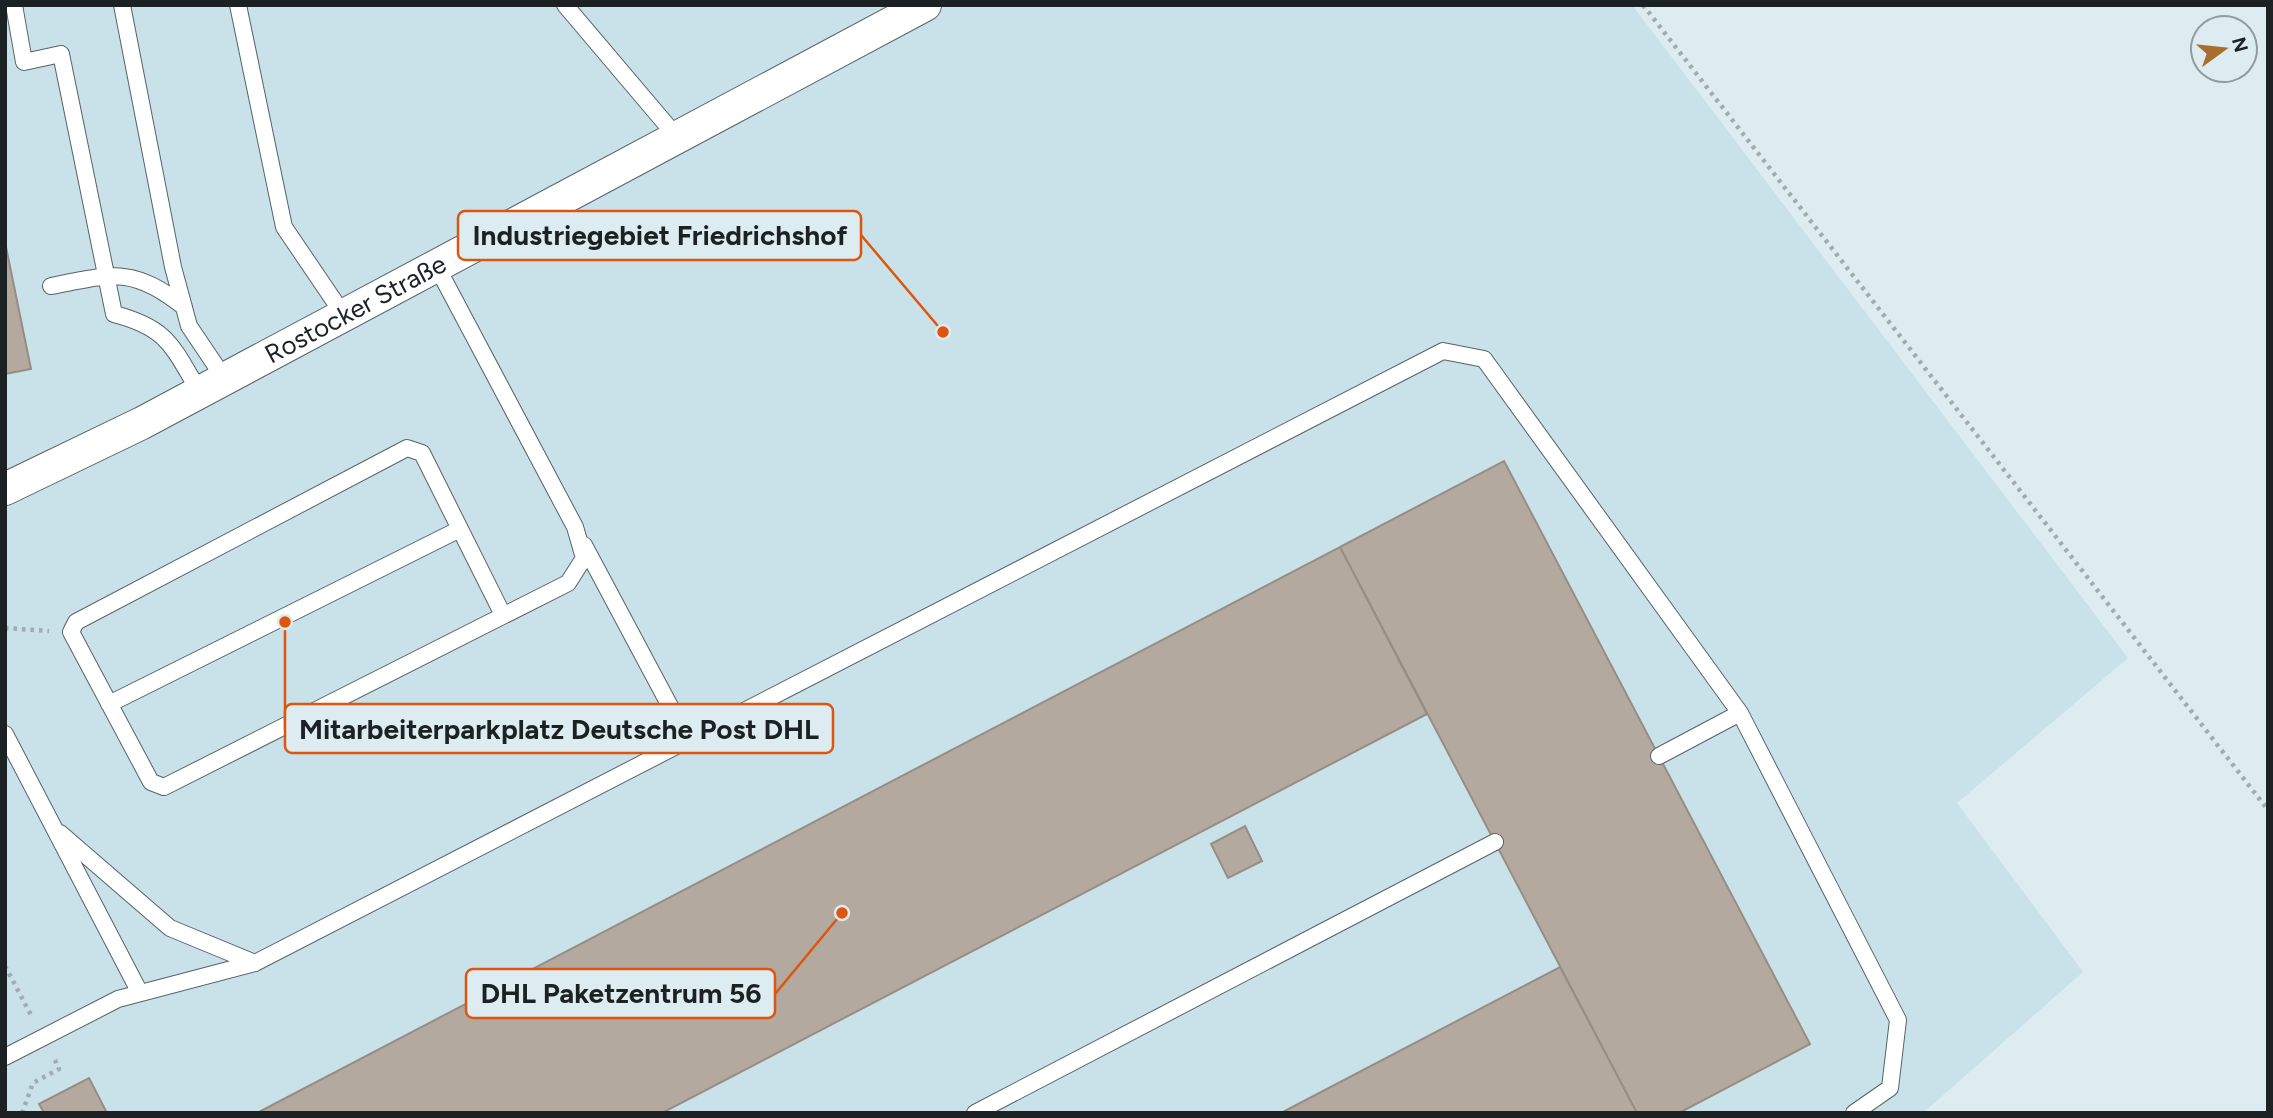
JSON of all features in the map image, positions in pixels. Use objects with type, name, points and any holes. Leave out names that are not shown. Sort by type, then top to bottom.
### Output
[{"type":"street","name":"Rostocker Straße","points":[[5,489],[212,384],[925,5]]},
{"type":"lane","points":[[14,5],[24,62],[61,54],[114,314],[142,321],[166,337],[212,384]]},
{"type":"lane","points":[[122,5],[173,267],[189,326],[212,384]]},
{"type":"lane","points":[[238,5],[284,227],[344,314]]},
{"type":"lane","points":[[565,5],[676,136]]},
{"type":"lane","points":[[436,265],[688,740]]},
{"type":"lane","points":[[51,286],[106,275],[157,285],[184,307]]},
{"type":"lane","points":[[5,1057],[139,991],[255,963],[1443,351],[1484,359],[1740,713],[1898,1020],[1890,1088],[1854,1113]]},
{"type":"lane","points":[[503,615],[422,453],[407,448],[76,622],[71,632],[151,782],[164,788],[568,583],[584,558],[575,527]]},
{"type":"lane","points":[[109,705],[460,529]]},
{"type":"lane","points":[[1659,756],[1740,713]]},
{"type":"lane","points":[[5,734],[139,991]]},
{"type":"lane","points":[[53,826],[170,928],[255,963]]},
{"type":"lane","points":[[975,1113],[1494,842]]},
{"type":"path","points":[[1643,5],[2268,810]]},
{"type":"path","points":[[5,628],[71,632]]},
{"type":"shaded area","points":[[5,5],[1632,5],[2128,658],[1957,803],[2083,972],[1923,1113],[5,1113]]},
{"type":"building","points":[[5,242],[31,369],[5,374]]},
{"type":"building","points":[[1504,461],[1810,1044],[1679,1113],[1637,1113],[1340,547]]},
{"type":"building","points":[[1340,547],[1427,714],[662,1113],[257,1113]]},
{"type":"building","points":[[1245,826],[1262,861],[1228,878],[1211,844]]},
{"type":"building","points":[[1560,967],[1637,1113],[1281,1113]]},
{"type":"building","points":[[89,1078],[107,1113],[44,1113],[39,1104]]},
{"type":"place","name":"Industriegebiet Friedrichshof","points":[[943,332]]},
{"type":"place","name":"Mitarbeiterparkplatz Deutsche Post DHL","points":[[285,622]]},
{"type":"place","name":"DHL Paketzentrum 56","points":[[842,913]]}]
